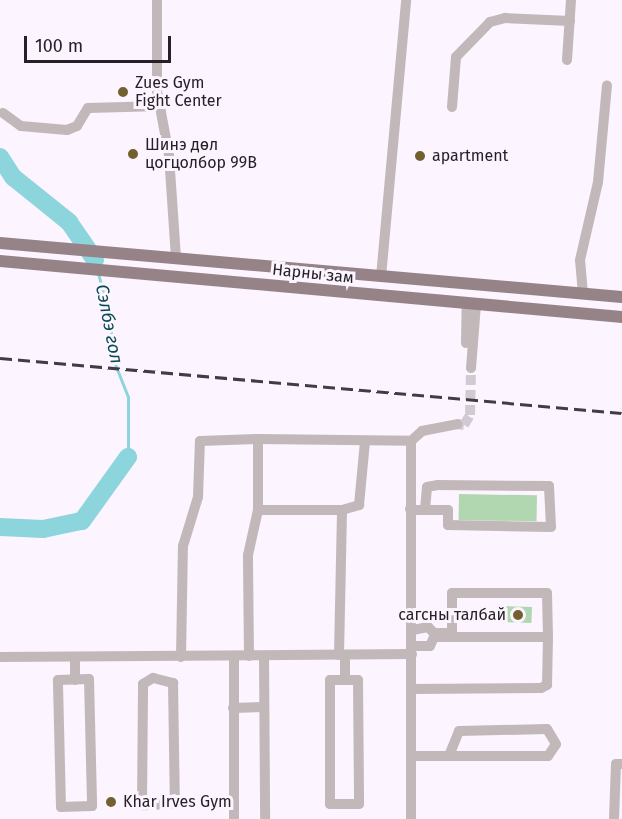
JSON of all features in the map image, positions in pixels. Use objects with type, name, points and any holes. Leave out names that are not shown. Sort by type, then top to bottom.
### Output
[{"type":"main road","name":"Нарны зам","points":[[0,243],[622,297]]},
{"type":"main road","name":"Нарны зам","points":[[0,261],[622,317]]},
{"type":"main road","points":[[384,277],[386,297]]},
{"type":"street","points":[[157,0],[162,106],[176,257]]},
{"type":"street","points":[[384,277],[406,0]]},
{"type":"street","points":[[567,60],[571,0]]},
{"type":"street","points":[[452,107],[456,57],[490,22],[505,18],[570,21]]},
{"type":"street","points":[[583,294],[580,260],[598,182],[607,85]]},
{"type":"street","points":[[3,113],[21,126],[67,130],[77,126],[88,108],[162,106]]},
{"type":"street","points":[[468,367],[471,305]]},
{"type":"street","points":[[181,657],[183,546],[198,497],[200,441],[258,439],[411,441],[422,431],[457,424]]},
{"type":"street","points":[[249,656],[248,555],[258,510],[258,439]]},
{"type":"street","points":[[258,510],[342,510],[361,502],[365,441]]},
{"type":"street","points":[[411,441],[411,819]]},
{"type":"street","points":[[410,509],[425,510],[448,510],[448,525],[551,528],[549,486],[438,485],[427,488],[425,510]]},
{"type":"street","points":[[342,510],[342,655],[345,680]]},
{"type":"street","points":[[412,630],[428,627],[434,633],[452,633],[452,593],[547,593],[547,685],[541,688],[412,688]]},
{"type":"street","points":[[0,657],[342,655],[412,650],[430,646],[434,637],[548,637]]},
{"type":"street","points":[[264,656],[265,819]]},
{"type":"street","points":[[75,657],[75,680]]},
{"type":"street","points":[[152,657],[153,678]]},
{"type":"street","points":[[234,657],[234,819]]},
{"type":"street","points":[[153,678],[173,683],[175,804],[142,805],[143,684],[153,678]]},
{"type":"street","points":[[90,679],[92,806],[61,807],[58,680],[75,680],[90,679]]},
{"type":"street","points":[[330,680],[345,680],[358,680],[359,804],[330,804],[330,680]]},
{"type":"street","points":[[233,708],[264,707]]},
{"type":"street","points":[[412,756],[449,756],[549,756],[556,744],[547,729],[459,731],[449,756]]},
{"type":"street","points":[[614,819],[616,764],[622,764]]},
{"type":"green space","points":[[459,494],[537,495],[537,521],[459,520]]},
{"type":"green space","name":"сагсны талбай","points":[[504,606],[532,607],[531,623],[503,622]]},
{"type":"waterway","name":"Сэлбэ гол","points":[[0,157],[13,177],[69,222],[95,260]]},
{"type":"waterway","name":"Сэлбэ гол","points":[[98,273],[111,323],[111,354],[128,397],[128,457]]},
{"type":"waterway","points":[[0,527],[43,529],[82,521],[128,457]]},
{"type":"tunnel","points":[[457,424],[464,425],[470,415],[471,368]]},
{"type":"railway","points":[[0,358],[622,413]]},
{"type":"place","name":"Zues Gym Fight Center","points":[[123,92]]},
{"type":"place","name":"Шинэ дөл цогцолбор 99В","points":[[133,154]]},
{"type":"place","name":"apartment","points":[[420,156]]},
{"type":"place","name":"сагсны талбай","points":[[518,615]]},
{"type":"place","name":"Khar Irves Gym","points":[[111,802]]}]
